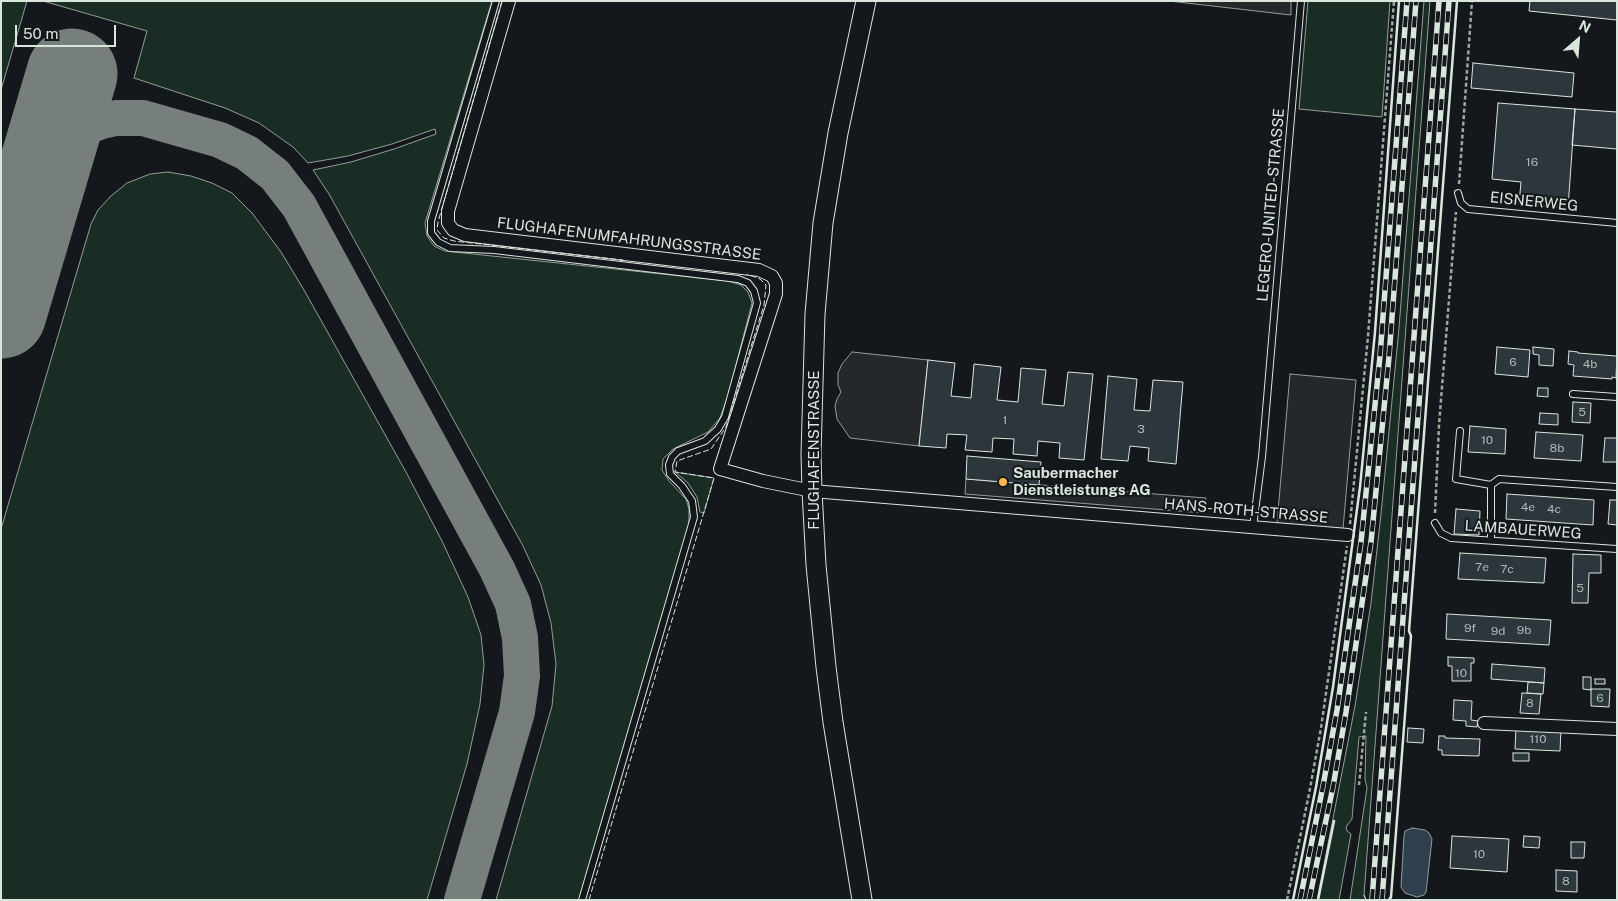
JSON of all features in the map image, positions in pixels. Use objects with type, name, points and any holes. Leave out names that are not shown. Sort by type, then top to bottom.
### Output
[{"type":"main road","name":"FLUGHAFENSTRASSE","points":[[862,900],[826,667],[817,574],[812,491],[813,370],[820,246],[836,142],[866,1]]},
{"type":"street","name":"FLUGHAFENUMFAHRUNGSSTRASSE","points":[[508,1],[448,210],[448,223],[453,230],[465,235],[759,270],[772,276],[776,283],[776,294],[720,469],[763,481],[812,491]]},
{"type":"street","name":"HANS-ROTH-STRASSE","points":[[812,491],[1348,535]]},
{"type":"street","points":[[1484,723],[1617,729]]},
{"type":"lane","points":[[496,1],[431,221],[431,233],[438,242],[450,248],[494,250],[738,279],[748,283],[754,291],[757,303],[725,417],[718,429],[705,441],[678,451],[672,457],[673,465],[670,474],[682,486],[692,501],[694,517],[582,900]]},
{"type":"lane","name":"LEGERO-UNITED-STRASSE","points":[[1253,528],[1266,412],[1301,1]]},
{"type":"lane","name":"EISNERWEG","points":[[1458,192],[1461,204],[1468,208],[1617,223]]},
{"type":"lane","points":[[1573,394],[1617,397]]},
{"type":"lane","points":[[1460,431],[1456,479],[1492,485],[1500,479],[1617,487]]},
{"type":"lane","points":[[1491,540],[1492,485]]},
{"type":"lane","name":"LAMBAUERWEG","points":[[1435,523],[1445,536],[1617,549]]},
{"type":"path","points":[[1287,900],[1321,728],[1348,535],[1368,336],[1394,1]]},
{"type":"path","points":[[1435,523],[1440,425],[1472,1]]},
{"type":"path","points":[[1359,785],[1366,712]]},
{"type":"green space","points":[[1,1],[27,1],[1,90]]},
{"type":"green space","points":[[43,1],[492,1],[425,223],[427,236],[434,246],[445,251],[728,281],[741,285],[748,292],[752,303],[728,396],[720,418],[708,432],[673,449],[663,459],[662,470],[669,481],[686,499],[689,509],[689,524],[579,900],[496,900],[552,706],[556,664],[551,623],[541,585],[523,546],[329,194],[313,170],[351,162],[394,149],[436,134],[435,129],[392,144],[348,156],[308,163],[293,147],[259,123],[225,108],[134,78],[147,31]]},
{"type":"green space","points":[[1308,1],[1390,1],[1382,117],[1299,109]]},
{"type":"green space","points":[[1424,1],[1430,1],[1364,895],[1366,900],[1350,900],[1367,788],[1365,779],[1366,736],[1359,737],[1352,819],[1346,827],[1347,831],[1351,834],[1339,900],[1317,900],[1355,706],[1371,603],[1399,328]]},
{"type":"green space","points":[[168,172],[191,176],[212,183],[232,193],[252,213],[281,252],[406,472],[442,541],[468,597],[481,635],[484,665],[480,704],[467,764],[427,900],[1,900],[1,529],[91,224],[98,210],[127,183],[150,174]]},
{"type":"green space","points":[[675,472],[714,478],[704,513],[700,512],[697,497],[688,483]]},
{"type":"shaded area","points":[[1169,1],[1291,1],[1291,15]]},
{"type":"shaded area","points":[[852,352],[928,360],[919,446],[850,438],[837,419],[835,406],[841,392],[838,385],[838,373],[842,364]]},
{"type":"shaded area","points":[[1290,374],[1356,380],[1343,529],[1277,523]]},
{"type":"shaded area","points":[[966,479],[1206,498],[1204,513],[965,494]]},
{"type":"water","points":[[1412,828],[1425,830],[1432,839],[1426,892],[1424,895],[1417,897],[1405,893],[1401,887],[1404,836],[1405,831]]},
{"type":"building","points":[[1530,1],[1617,1],[1617,20],[1529,11]]},
{"type":"building","points":[[1473,63],[1574,73],[1572,97],[1471,88]]},
{"type":"building","points":[[1498,103],[1575,109],[1568,208],[1519,204],[1521,182],[1492,179]]},
{"type":"building","points":[[1575,109],[1617,112],[1617,149],[1572,145]]},
{"type":"building","points":[[1497,347],[1530,350],[1528,377],[1495,374]]},
{"type":"building","points":[[1533,347],[1554,349],[1553,366],[1539,365],[1539,355],[1533,354]]},
{"type":"building","points":[[1569,351],[1617,355],[1616,378],[1573,376],[1574,365],[1568,364]]},
{"type":"building","points":[[928,360],[955,363],[951,396],[971,398],[974,364],[1001,367],[997,400],[1018,402],[1021,368],[1046,370],[1042,404],[1064,406],[1068,372],[1093,374],[1084,460],[1059,458],[1060,443],[1038,441],[1037,456],[1013,454],[1014,439],[993,438],[992,452],[965,450],[967,435],[947,434],[946,448],[919,446]]},
{"type":"building","points":[[1108,376],[1137,379],[1134,410],[1150,411],[1153,380],[1183,382],[1176,464],[1148,461],[1149,448],[1130,446],[1128,461],[1101,459]]},
{"type":"building","points":[[1538,388],[1548,388],[1548,397],[1537,396]]},
{"type":"building","points":[[1573,402],[1591,403],[1590,423],[1572,422]]},
{"type":"building","points":[[1540,413],[1558,414],[1558,425],[1539,424]]},
{"type":"building","points":[[1470,426],[1506,429],[1505,454],[1468,452]]},
{"type":"building","points":[[1536,432],[1583,435],[1581,461],[1534,458]]},
{"type":"building","points":[[1605,438],[1617,438],[1617,462],[1603,462]]},
{"type":"building","points":[[967,456],[1041,462],[1039,485],[966,479]]},
{"type":"building","points":[[1507,494],[1594,500],[1593,525],[1506,519]]},
{"type":"building","points":[[1610,500],[1617,500],[1617,525],[1608,524]]},
{"type":"building","points":[[1456,509],[1480,511],[1479,535],[1454,534]]},
{"type":"building","points":[[1460,553],[1546,558],[1544,583],[1458,579]]},
{"type":"building","points":[[1573,554],[1601,555],[1601,573],[1589,573],[1588,603],[1572,603]]},
{"type":"building","points":[[1447,614],[1551,620],[1549,645],[1446,639]]},
{"type":"building","points":[[1448,657],[1474,658],[1474,663],[1471,663],[1471,681],[1452,681],[1452,666],[1448,666]]},
{"type":"building","points":[[1492,664],[1545,668],[1544,683],[1491,679]]},
{"type":"building","points":[[1583,677],[1591,677],[1591,690],[1583,689]]},
{"type":"building","points":[[1595,679],[1605,679],[1605,684],[1595,684]]},
{"type":"building","points":[[1528,682],[1544,683],[1543,694],[1527,693]]},
{"type":"building","points":[[1591,689],[1610,689],[1609,707],[1591,706]]},
{"type":"building","points":[[1522,693],[1541,694],[1539,714],[1520,713]]},
{"type":"building","points":[[1454,700],[1472,701],[1471,720],[1478,721],[1477,727],[1466,726],[1466,721],[1453,720]]},
{"type":"building","points":[[1408,728],[1424,729],[1423,743],[1407,742]]},
{"type":"building","points":[[1516,728],[1561,730],[1560,751],[1515,749]]},
{"type":"building","points":[[1439,736],[1445,736],[1445,738],[1480,739],[1479,756],[1442,755],[1442,750],[1438,750]]},
{"type":"building","points":[[1513,753],[1529,753],[1529,761],[1513,761]]},
{"type":"building","points":[[1452,836],[1509,839],[1507,872],[1450,868]]},
{"type":"building","points":[[1524,836],[1540,837],[1539,848],[1523,847]]},
{"type":"building","points":[[1571,842],[1585,842],[1584,858],[1571,858]]},
{"type":"building","points":[[1556,870],[1577,871],[1577,892],[1556,891]]},
{"type":"taxiway","points":[[39,185],[52,157],[68,140],[86,127],[116,118],[143,118],[220,140],[247,153],[275,175],[299,206],[497,569],[513,604],[520,638],[522,676],[517,712],[462,900]]},
{"type":"runway","points":[[1,313],[72,74]]},
{"type":"railway","points":[[1300,900],[1337,710],[1361,542],[1380,356],[1407,1]]},
{"type":"railway","points":[[1309,900],[1333,787],[1346,712],[1371,542],[1389,357],[1416,1]]},
{"type":"railway","points":[[1372,900],[1439,1]]},
{"type":"railway","points":[[1382,900],[1449,1]]},
{"type":"fence","points":[[502,1],[437,230],[444,238],[454,241],[623,260]]},
{"type":"fence","points":[[589,900],[714,478],[675,472],[677,461],[711,449],[726,427],[764,305],[766,285],[760,279],[747,274]]},
{"type":"fence","points":[[1364,895],[1366,900]]},
{"type":"wall","points":[[1293,900],[1316,787],[1333,687],[1360,487],[1375,332],[1399,1]]},
{"type":"wall","points":[[1389,900],[1391,897],[1411,636],[1409,631],[1457,1]]},
{"type":"wall","points":[[1318,900],[1334,821]]},
{"type":"place","name":"Saubermacher Dienstleistungs AG","points":[[1003,482]]}]
